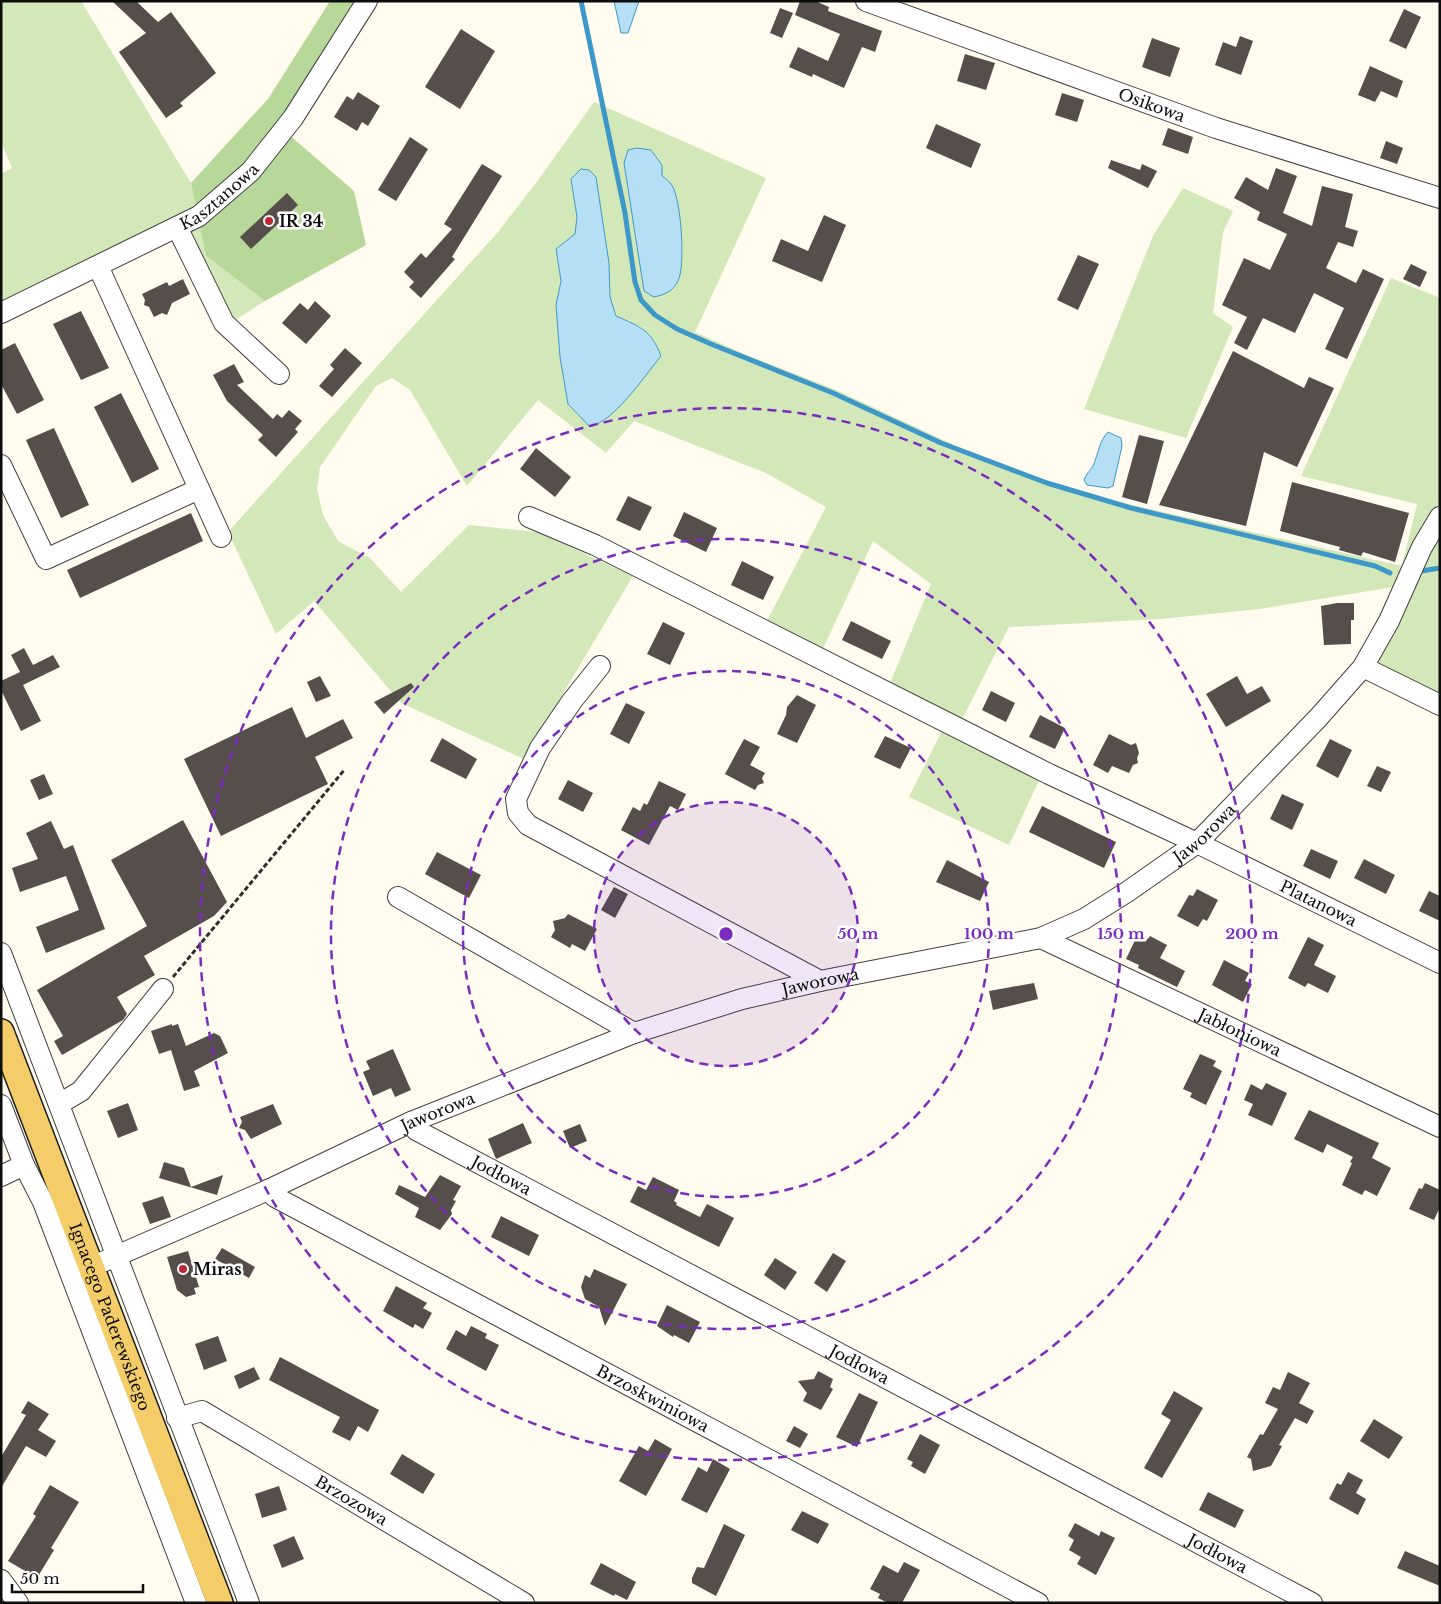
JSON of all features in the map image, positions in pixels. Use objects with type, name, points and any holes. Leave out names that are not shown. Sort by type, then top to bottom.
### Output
[{"type":"main road","name":"Ignacego Paderewskiego","points":[[1,1032],[220,1603]]},
{"type":"street","name":"Kasztanowa","points":[[1,313],[199,216],[251,171],[293,118],[367,1]]},
{"type":"street","name":"Osikowa","points":[[866,1],[1216,128],[1440,198]]},
{"type":"street","points":[[177,227],[224,323],[279,374]]},
{"type":"street","points":[[98,266],[221,537]]},
{"type":"street","points":[[1,465],[46,559],[199,489]]},
{"type":"street","name":"Platanowa","points":[[529,517],[595,545],[1040,770],[1197,844],[1440,963]]},
{"type":"street","name":"Jaworowa","points":[[91,1267],[268,1190],[411,1122],[634,1034],[742,999],[820,981],[1041,938],[1084,919],[1197,844],[1363,667],[1389,621],[1422,547],[1440,518]]},
{"type":"street","points":[[600,666],[572,701],[540,748],[516,799],[518,813],[528,825],[820,981]]},
{"type":"street","points":[[1363,667],[1440,705]]},
{"type":"street","points":[[398,897],[634,1034]]},
{"type":"street","name":"Jabłoniowa","points":[[1041,938],[1440,1127]]},
{"type":"street","points":[[1,953],[249,1603]]},
{"type":"street","points":[[59,1104],[81,1091],[163,989]]},
{"type":"street","points":[[1,1105],[24,1165],[47,1212],[196,1603]]},
{"type":"street","name":"Jodłowa","points":[[411,1122],[416,1130],[1312,1603]]},
{"type":"street","points":[[1,1176],[24,1165]]},
{"type":"street","name":"Brzoskwiniowa","points":[[268,1190],[275,1197],[1038,1603]]},
{"type":"street","name":"Brzozowa","points":[[177,1418],[202,1411],[524,1603]]},
{"type":"street","points":[[1,1580],[18,1603]]},
{"type":"path","points":[[163,989],[345,769]]},
{"type":"green space","points":[[1,1],[81,1],[191,183],[206,256],[265,301],[229,324],[177,216],[1,302],[1,174],[12,168],[1,142]]},
{"type":"green space","points":[[330,1],[356,1],[279,126],[354,191],[366,245],[265,301],[206,256],[191,183],[268,99]]},
{"type":"green space","points":[[594,102],[766,178],[695,332],[749,356],[834,389],[954,445],[1063,487],[1119,502],[1402,566],[1417,504],[1301,476],[1391,278],[1440,298],[1440,502],[1437,508],[1440,509],[1440,716],[1402,691],[1359,655],[1393,587],[1260,609],[1160,619],[1009,627],[955,733],[1041,776],[1009,845],[909,797],[943,729],[883,700],[931,584],[873,541],[814,668],[758,638],[826,507],[766,473],[634,421],[606,453],[538,400],[467,486],[410,390],[392,378],[376,386],[320,467],[317,489],[323,515],[338,541],[370,558],[401,592],[469,525],[538,532],[633,576],[524,759],[401,703],[314,601],[276,634],[228,532],[498,232]],"holes":[[[624,163],[656,173],[667,180],[674,190],[678,207],[683,254],[644,291]],[[589,170],[596,177],[609,263],[610,297],[616,317],[641,327],[661,356],[634,390],[600,424],[568,404],[560,357],[556,305],[561,281],[556,250],[575,234],[577,217],[571,179]]]},
{"type":"green space","points":[[1183,188],[1233,211],[1223,232],[1213,313],[1233,327],[1186,438],[1084,409],[1153,236]]},
{"type":"water","points":[[614,1],[639,1],[628,33],[621,33]]},
{"type":"water","points":[[637,148],[651,150],[662,165],[662,176],[670,183],[674,191],[680,216],[682,261],[678,281],[668,292],[654,297],[644,291],[624,163],[628,150]]},
{"type":"water","points":[[581,169],[589,170],[596,177],[609,263],[610,297],[616,316],[644,330],[653,340],[661,356],[619,407],[600,423],[590,427],[568,404],[560,357],[556,305],[561,281],[556,249],[575,234],[577,217],[571,179]]},
{"type":"water","points":[[1108,432],[1121,438],[1122,446],[1113,486],[1108,488],[1087,485],[1084,480],[1093,466],[1101,444]]},
{"type":"building","points":[[112,1],[136,1],[158,22],[171,12],[216,73],[180,103],[183,106],[166,118],[119,52],[146,33]]},
{"type":"building","points":[[800,1],[815,1],[829,7],[828,11],[882,31],[875,52],[862,47],[844,88],[813,74],[812,77],[789,67],[798,47],[828,61],[840,34],[795,15]]},
{"type":"building","points":[[780,8],[793,13],[782,38],[770,33]]},
{"type":"building","points":[[1404,9],[1421,17],[1406,49],[1389,41]]},
{"type":"building","points":[[461,29],[495,51],[460,109],[425,87]]},
{"type":"building","points":[[1240,36],[1253,41],[1241,75],[1215,65],[1223,42],[1236,47]]},
{"type":"building","points":[[1152,38],[1180,48],[1170,77],[1142,67]]},
{"type":"building","points":[[965,54],[995,63],[986,90],[957,81]]},
{"type":"building","points":[[1370,66],[1403,81],[1397,98],[1381,91],[1375,102],[1358,95]]},
{"type":"building","points":[[358,92],[380,106],[368,126],[362,122],[357,131],[334,117],[347,96],[353,100]]},
{"type":"building","points":[[1062,93],[1084,100],[1077,122],[1055,115]]},
{"type":"building","points":[[936,124],[981,144],[971,168],[926,148]]},
{"type":"building","points":[[1168,128],[1193,137],[1188,154],[1162,145]]},
{"type":"building","points":[[410,137],[428,149],[396,201],[378,190]]},
{"type":"building","points":[[1386,141],[1403,148],[1397,164],[1380,158]]},
{"type":"building","points":[[1111,160],[1140,170],[1142,164],[1157,171],[1148,188],[1108,168]]},
{"type":"building","points":[[482,164],[502,176],[452,257],[455,259],[421,298],[409,287],[414,282],[404,272],[421,253],[426,258],[452,229],[444,224]]},
{"type":"building","points":[[1276,168],[1297,176],[1283,213],[1312,226],[1322,186],[1353,194],[1345,227],[1358,231],[1353,247],[1338,242],[1326,268],[1356,283],[1363,269],[1384,279],[1347,359],[1325,349],[1344,308],[1314,293],[1295,333],[1263,318],[1247,350],[1234,343],[1247,317],[1222,305],[1244,258],[1270,270],[1287,234],[1257,220],[1260,212],[1234,198],[1246,177],[1268,190]]},
{"type":"building","name":"IR 34","points":[[287,193],[298,205],[251,249],[240,237]]},
{"type":"building","points":[[824,215],[846,225],[822,282],[772,261],[781,239],[808,251]]},
{"type":"building","points":[[1078,255],[1099,264],[1078,310],[1057,300]]},
{"type":"building","points":[[1411,264],[1427,272],[1420,287],[1403,279]]},
{"type":"building","points":[[183,279],[190,294],[172,303],[167,315],[162,313],[154,317],[149,307],[144,305],[145,300],[142,294],[167,282],[169,286]]},
{"type":"building","points":[[315,301],[331,316],[306,344],[282,323],[300,303],[308,310]]},
{"type":"building","points":[[81,311],[109,368],[81,380],[53,324]]},
{"type":"building","points":[[15,343],[44,400],[17,414],[1,384],[1,350]]},
{"type":"building","points":[[345,348],[362,363],[332,397],[319,386],[334,369],[330,365]]},
{"type":"building","points":[[1233,351],[1304,388],[1309,377],[1334,388],[1297,467],[1264,452],[1246,526],[1159,505]]},
{"type":"building","points":[[234,364],[244,382],[237,385],[273,419],[277,414],[282,418],[289,410],[302,421],[295,429],[298,432],[276,457],[258,440],[263,435],[227,401],[213,375]]},
{"type":"building","points":[[121,393],[159,469],[132,483],[94,407]]},
{"type":"building","points":[[54,428],[89,505],[61,518],[26,440]]},
{"type":"building","points":[[1139,435],[1164,441],[1147,504],[1122,497]]},
{"type":"building","points":[[536,448],[571,477],[555,497],[520,469]]},
{"type":"building","points":[[1292,482],[1409,513],[1395,562],[1363,552],[1361,556],[1339,550],[1340,547],[1280,531]]},
{"type":"building","points":[[628,496],[652,507],[640,531],[616,520]]},
{"type":"building","points":[[684,512],[717,528],[706,552],[673,536]]},
{"type":"building","points":[[191,513],[203,541],[80,598],[67,570]]},
{"type":"building","points":[[742,561],[774,577],[763,600],[731,585]]},
{"type":"building","points":[[1337,603],[1354,603],[1354,620],[1351,620],[1351,644],[1324,645],[1321,606]]},
{"type":"building","points":[[851,621],[891,641],[882,659],[842,640]]},
{"type":"building","points":[[663,622],[685,633],[670,665],[647,654]]},
{"type":"building","points":[[24,648],[33,665],[53,655],[60,667],[23,685],[41,721],[21,731],[1,690],[1,681],[20,672],[11,655]]},
{"type":"building","points":[[320,676],[331,696],[316,702],[307,682]]},
{"type":"building","points":[[1237,676],[1247,694],[1262,686],[1271,701],[1226,727],[1206,694]]},
{"type":"building","points":[[411,683],[414,687],[384,714],[374,702]]},
{"type":"building","points":[[991,691],[1015,703],[1006,722],[982,710]]},
{"type":"building","points":[[797,695],[816,705],[797,743],[777,734],[786,715],[787,707]]},
{"type":"building","points":[[626,703],[645,712],[629,744],[610,734]]},
{"type":"building","points":[[292,707],[306,738],[343,719],[353,738],[315,757],[328,784],[221,836],[184,759]]},
{"type":"building","points":[[1040,715],[1065,728],[1055,749],[1029,737]]},
{"type":"building","points":[[1109,734],[1131,745],[1136,743],[1139,753],[1138,763],[1133,765],[1129,773],[1112,766],[1108,773],[1093,765]]},
{"type":"building","points":[[885,736],[911,748],[900,769],[874,757]]},
{"type":"building","points":[[442,738],[477,759],[466,779],[430,761]]},
{"type":"building","points":[[744,739],[760,747],[750,765],[765,773],[762,778],[764,783],[758,785],[755,790],[725,774]]},
{"type":"building","points":[[1330,739],[1352,750],[1338,778],[1316,766]]},
{"type":"building","points":[[1377,766],[1391,772],[1381,792],[1367,786]]},
{"type":"building","points":[[44,774],[53,794],[39,800],[30,780]]},
{"type":"building","points":[[568,780],[593,793],[583,812],[558,799]]},
{"type":"building","points":[[659,781],[686,794],[678,810],[670,806],[649,845],[621,830],[633,807],[640,811],[644,803],[647,805]]},
{"type":"building","points":[[1282,794],[1304,804],[1292,830],[1270,819]]},
{"type":"building","points":[[1042,806],[1116,842],[1104,868],[1029,832]]},
{"type":"building","points":[[183,820],[227,902],[214,916],[144,956],[155,975],[117,997],[127,1014],[123,1020],[62,1055],[54,1041],[63,1036],[37,990],[147,926],[111,860]]},
{"type":"building","points":[[51,821],[64,849],[73,845],[105,929],[46,953],[36,927],[79,910],[66,876],[20,892],[12,868],[38,859],[26,833]]},
{"type":"building","points":[[1311,849],[1338,861],[1330,879],[1303,866]]},
{"type":"building","points":[[437,852],[481,875],[469,898],[425,874]]},
{"type":"building","points":[[1364,859],[1395,875],[1386,894],[1354,878]]},
{"type":"building","points":[[947,860],[989,882],[980,901],[936,882]]},
{"type":"building","points":[[614,887],[628,894],[615,918],[601,910]]},
{"type":"building","points":[[1197,889],[1218,900],[1207,921],[1203,919],[1198,927],[1177,916],[1189,895],[1193,896]]},
{"type":"building","points":[[1429,891],[1440,896],[1440,921],[1419,911]]},
{"type":"building","points":[[568,914],[597,929],[585,951],[572,944],[570,948],[551,937],[555,930],[553,921],[565,918]]},
{"type":"building","points":[[1138,934],[1148,939],[1150,936],[1167,945],[1160,958],[1185,971],[1177,987],[1138,968],[1139,965],[1126,959]]},
{"type":"building","points":[[1308,937],[1324,945],[1314,965],[1336,976],[1328,993],[1308,983],[1305,987],[1288,978]]},
{"type":"building","points":[[1224,960],[1249,973],[1245,981],[1252,984],[1243,1002],[1212,985]]},
{"type":"building","points":[[1034,983],[1038,999],[993,1010],[989,991]]},
{"type":"building","points":[[172,1024],[172,1026],[178,1024],[186,1046],[214,1033],[220,1036],[228,1053],[194,1071],[200,1086],[184,1091],[171,1050],[159,1054],[151,1031]]},
{"type":"building","points":[[393,1049],[411,1090],[395,1097],[391,1088],[373,1096],[363,1072],[370,1069],[366,1061]]},
{"type":"building","points":[[1200,1054],[1216,1061],[1213,1066],[1222,1071],[1206,1105],[1190,1097],[1192,1093],[1183,1089]]},
{"type":"building","points":[[1266,1083],[1287,1093],[1272,1126],[1248,1115],[1253,1104],[1244,1100],[1251,1084],[1262,1090]]},
{"type":"building","points":[[128,1103],[138,1130],[118,1138],[107,1111]]},
{"type":"building","points":[[273,1104],[282,1124],[251,1139],[245,1130],[239,1128],[242,1122],[240,1117]]},
{"type":"building","points":[[1309,1110],[1379,1143],[1372,1158],[1391,1168],[1377,1196],[1365,1190],[1362,1195],[1342,1185],[1353,1157],[1327,1144],[1323,1153],[1294,1139]]},
{"type":"building","points":[[523,1123],[532,1143],[496,1159],[488,1139]]},
{"type":"building","points":[[580,1124],[587,1141],[570,1148],[563,1131]]},
{"type":"building","points":[[164,1162],[184,1168],[191,1187],[223,1175],[217,1195],[159,1178]]},
{"type":"building","points":[[440,1175],[461,1186],[453,1200],[456,1201],[451,1210],[452,1214],[440,1230],[415,1217],[419,1208],[395,1194],[399,1185],[425,1197]]},
{"type":"building","points":[[653,1177],[679,1190],[674,1201],[677,1203],[676,1205],[700,1217],[707,1204],[734,1218],[719,1247],[630,1202],[638,1186],[646,1190]]},
{"type":"building","points":[[1425,1183],[1440,1190],[1440,1207],[1434,1220],[1409,1209],[1419,1188],[1422,1189]]},
{"type":"building","points":[[163,1196],[171,1217],[150,1224],[142,1203]]},
{"type":"building","points":[[501,1216],[539,1235],[529,1256],[491,1237]]},
{"type":"building","points":[[222,1248],[255,1267],[249,1278],[215,1259]]},
{"type":"building","points":[[188,1251],[199,1287],[194,1288],[196,1294],[186,1297],[177,1290],[167,1257]]},
{"type":"building","points":[[833,1253],[846,1261],[827,1292],[814,1283]]},
{"type":"building","points":[[775,1258],[797,1272],[785,1290],[764,1275]]},
{"type":"building","points":[[594,1269],[627,1284],[605,1326],[599,1307],[585,1299],[581,1287],[585,1275],[590,1278]]},
{"type":"building","points":[[396,1286],[427,1303],[423,1308],[432,1313],[423,1329],[415,1324],[413,1328],[383,1311]]},
{"type":"building","points":[[667,1305],[700,1322],[689,1343],[674,1335],[673,1337],[657,1326]]},
{"type":"building","points":[[471,1326],[487,1334],[485,1338],[499,1345],[486,1371],[446,1349],[456,1330],[466,1336]]},
{"type":"building","points":[[218,1336],[227,1361],[204,1370],[195,1344]]},
{"type":"building","points":[[280,1357],[379,1410],[368,1432],[358,1426],[350,1441],[332,1432],[340,1417],[269,1380]]},
{"type":"building","points":[[254,1367],[260,1379],[239,1389],[234,1376]]},
{"type":"building","points":[[818,1371],[833,1379],[830,1387],[833,1389],[821,1410],[803,1401],[807,1393],[798,1381],[814,1379]]},
{"type":"building","points":[[1288,1372],[1310,1383],[1299,1403],[1314,1411],[1307,1424],[1295,1418],[1279,1445],[1282,1446],[1271,1466],[1253,1471],[1251,1459],[1247,1457],[1260,1434],[1263,1435],[1278,1409],[1265,1403],[1273,1387],[1280,1390]]},
{"type":"building","points":[[1174,1391],[1203,1408],[1162,1478],[1144,1468],[1171,1420],[1161,1414]]},
{"type":"building","points":[[859,1393],[878,1402],[857,1447],[836,1437]]},
{"type":"building","points":[[28,1401],[49,1414],[38,1430],[56,1441],[46,1457],[26,1446],[1,1488],[1,1457],[26,1415],[21,1413]]},
{"type":"building","points":[[1374,1419],[1403,1437],[1389,1459],[1360,1441]]},
{"type":"building","points":[[794,1426],[808,1434],[800,1448],[786,1441]]},
{"type":"building","points":[[920,1434],[940,1445],[925,1474],[911,1466],[913,1462],[907,1459]]},
{"type":"building","points":[[655,1439],[672,1449],[646,1496],[619,1481],[639,1446],[648,1451]]},
{"type":"building","points":[[402,1454],[435,1474],[423,1494],[390,1474]]},
{"type":"building","points":[[713,1459],[730,1469],[707,1513],[681,1500],[698,1467],[707,1472]]},
{"type":"building","points":[[1348,1472],[1363,1480],[1356,1493],[1366,1499],[1358,1515],[1329,1499],[1337,1483],[1341,1485]]},
{"type":"building","points":[[50,1485],[79,1502],[51,1548],[54,1550],[37,1578],[8,1561],[36,1516],[33,1514]]},
{"type":"building","points":[[279,1486],[287,1510],[262,1518],[255,1494]]},
{"type":"building","points":[[1208,1492],[1244,1510],[1235,1528],[1199,1510]]},
{"type":"building","points":[[802,1511],[829,1524],[818,1544],[791,1530]]},
{"type":"building","points":[[1075,1523],[1099,1536],[1101,1531],[1115,1538],[1096,1575],[1077,1564],[1081,1557],[1069,1550],[1074,1540],[1068,1536]]},
{"type":"building","points":[[724,1524],[745,1535],[716,1596],[692,1583],[692,1578],[697,1567],[704,1568]]},
{"type":"building","points":[[294,1536],[304,1559],[282,1568],[273,1545]]},
{"type":"building","points":[[1405,1551],[1440,1566],[1440,1586],[1397,1568]]},
{"type":"building","points":[[904,1562],[920,1570],[902,1603],[888,1603],[878,1598],[880,1594],[870,1589],[883,1565],[898,1573]]},
{"type":"building","points":[[601,1563],[636,1582],[627,1600],[590,1584]]},
{"type":"waterway","points":[[581,1],[625,213],[635,282],[641,300],[655,315],[677,329],[833,393],[941,443],[1047,483],[1131,508],[1375,566],[1390,573]]},
{"type":"waterway","points":[[1421,571],[1440,568]]},
{"type":"place","name":"IR 34","points":[[269,221]]},
{"type":"place","name":"Miras","points":[[183,1269]]}]
